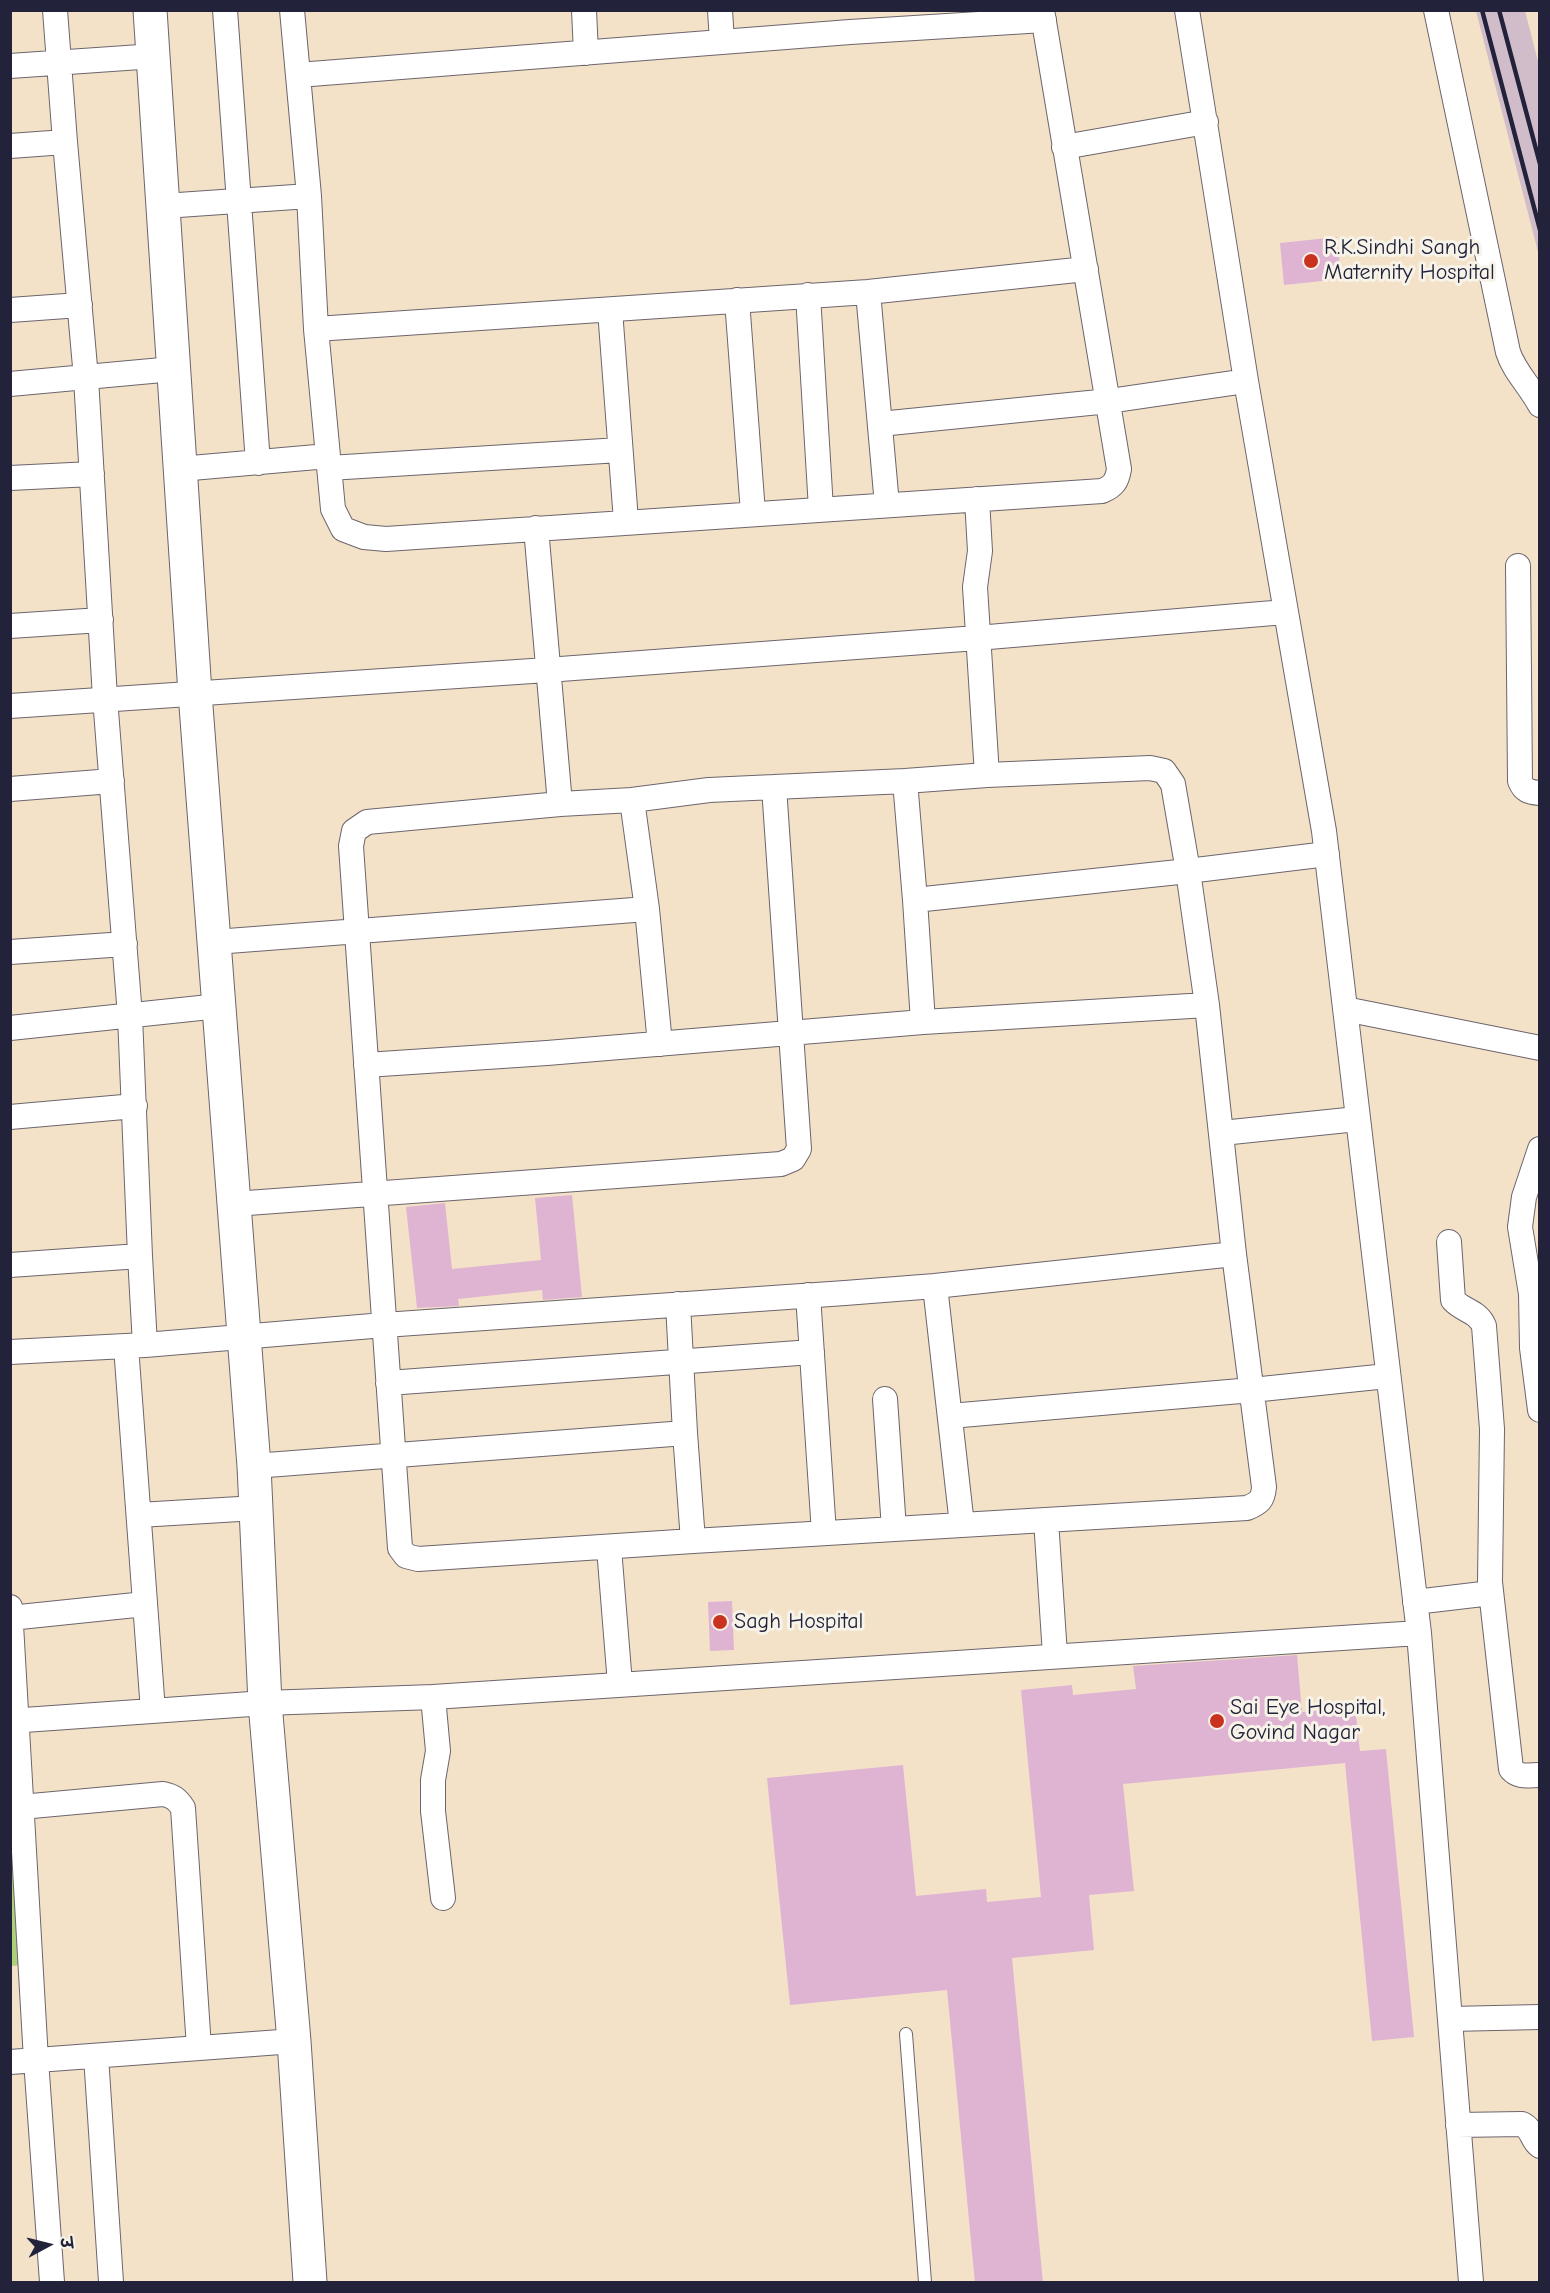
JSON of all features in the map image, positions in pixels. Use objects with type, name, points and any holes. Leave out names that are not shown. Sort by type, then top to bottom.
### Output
[{"type":"street","points":[[55,10],[86,378],[105,698],[130,1016],[140,1256],[136,1346],[139,1515],[153,1711]]},
{"type":"street","points":[[150,10],[155,56],[195,693],[254,1466],[265,1704],[294,2041],[310,2283]]},
{"type":"street","points":[[225,10],[258,463]]},
{"type":"street","points":[[292,10],[309,196],[316,329],[333,509],[344,529],[364,537],[386,539],[626,521],[1102,491],[1112,487],[1117,479],[1119,469],[1043,15],[849,21],[722,42],[298,75]]},
{"type":"street","points":[[584,10],[586,53]]},
{"type":"street","points":[[720,10],[722,42]]},
{"type":"street","points":[[1187,10],[1246,381],[1327,854],[1419,1633],[1471,2283]]},
{"type":"street","points":[[1436,10],[1508,352],[1512,365],[1531,389],[1539,405]]},
{"type":"street","points":[[10,66],[155,56]]},
{"type":"street","points":[[1065,147],[1206,122]]},
{"type":"street","points":[[10,146],[65,142]]},
{"type":"street","points":[[164,206],[309,196]]},
{"type":"street","points":[[316,329],[868,292],[1086,269]]},
{"type":"street","points":[[868,292],[887,505]]},
{"type":"street","points":[[808,295],[821,508]]},
{"type":"street","points":[[737,300],[753,513]]},
{"type":"street","points":[[10,310],[80,304]]},
{"type":"street","points":[[610,310],[626,521]]},
{"type":"street","points":[[10,384],[174,369]]},
{"type":"street","points":[[880,424],[1108,401],[1246,381]]},
{"type":"street","points":[[180,469],[258,463],[620,450]]},
{"type":"street","points":[[10,478],[92,474]]},
{"type":"street","points":[[977,499],[980,550],[975,587],[987,775]]},
{"type":"street","points":[[536,528],[560,804]]},
{"type":"street","points":[[1518,566],[1520,781],[1523,789],[1539,793]]},
{"type":"street","points":[[10,706],[547,670],[1286,612]]},
{"type":"street","points":[[10,626],[101,620]]},
{"type":"street","points":[[1150,768],[1164,771],[1173,784],[1207,1005],[1234,1254],[1264,1487],[1263,1497],[1257,1504],[1247,1508],[418,1559],[406,1556],[400,1548],[393,1456],[351,846],[354,831],[367,822],[560,804],[632,800],[709,790],[905,781],[1150,768]]},
{"type":"street","points":[[10,789],[112,781]]},
{"type":"street","points":[[905,781],[923,1022]]},
{"type":"street","points":[[234,1204],[782,1164],[793,1159],[799,1149],[774,787]]},
{"type":"street","points":[[632,800],[647,909],[660,1044]]},
{"type":"street","points":[[915,900],[1327,854]]},
{"type":"street","points":[[215,942],[647,909]]},
{"type":"street","points":[[10,952],[125,944]]},
{"type":"street","points":[[366,1065],[923,1022],[1207,1005]]},
{"type":"street","points":[[10,1028],[219,1006]]},
{"type":"street","points":[[1345,1009],[1539,1048]]},
{"type":"street","points":[[10,1117],[135,1106]]},
{"type":"street","points":[[1221,1133],[1357,1119]]},
{"type":"street","points":[[1539,1149],[1524,1197],[1520,1227],[1531,1293],[1532,1348],[1539,1410]]},
{"type":"street","points":[[1449,1242],[1453,1300],[1481,1318],[1484,1326],[1492,1429],[1491,1593],[1511,1769],[1515,1774],[1521,1776],[1539,1774]]},
{"type":"street","points":[[10,1352],[136,1346],[244,1335],[935,1286],[1234,1254]]},
{"type":"street","points":[[10,1265],[140,1256]]},
{"type":"street","points":[[935,1286],[962,1525]]},
{"type":"street","points":[[808,1295],[824,1533]]},
{"type":"street","points":[[678,1304],[684,1433],[693,1541]]},
{"type":"street","points":[[388,1383],[812,1352]]},
{"type":"street","points":[[950,1416],[1387,1376]]},
{"type":"street","points":[[885,1400],[894,1529]]},
{"type":"street","points":[[254,1466],[684,1433]]},
{"type":"street","points":[[139,1515],[256,1508]]},
{"type":"street","points":[[1046,1520],[1054,1655]]},
{"type":"street","points":[[609,1548],[620,1684]]},
{"type":"street","points":[[1415,1602],[1491,1593]]},
{"type":"street","points":[[11,1618],[145,1604]]},
{"type":"street","points":[[10,1607],[17,1808],[52,2283]]},
{"type":"street","points":[[14,1721],[265,1704],[433,1697],[1419,1633]]},
{"type":"street","points":[[433,1697],[438,1751],[433,1788],[433,1811],[443,1898]]},
{"type":"street","points":[[17,1808],[163,1794],[173,1796],[178,1801],[183,1808],[199,2048]]},
{"type":"street","points":[[1450,2019],[1539,2017]]},
{"type":"street","points":[[10,2062],[294,2041]]},
{"type":"street","points":[[96,2056],[111,2283]]},
{"type":"street","points":[[1458,2125],[1522,2124],[1531,2131],[1534,2141],[1539,2146]]},
{"type":"lane","points":[[906,2034],[925,2283]]},
{"type":"shaded area","points":[[1476,11],[1525,11],[1540,69],[1539,256]]},
{"type":"green space","points":[[29,1828],[40,1964],[11,1966],[11,1829]]},
{"type":"building","points":[[1337,237],[1341,279],[1284,285],[1280,243]]},
{"type":"building","points":[[572,1195],[582,1297],[543,1300],[542,1290],[458,1299],[459,1306],[417,1308],[406,1207],[445,1203],[452,1269],[541,1260],[535,1198]]},
{"type":"building","points":[[732,1601],[734,1650],[710,1651],[708,1602]]},
{"type":"building","points":[[1297,1655],[1302,1712],[1355,1707],[1360,1751],[1386,1749],[1414,2037],[1372,2041],[1345,1763],[1123,1784],[1134,1891],[1089,1895],[1094,1950],[1012,1958],[1043,2283],[975,2283],[947,1990],[790,2005],[767,1778],[903,1765],[916,1896],[986,1889],[987,1902],[1041,1897],[1021,1690],[1072,1685],[1073,1695],[1136,1689],[1133,1666]]},
{"type":"railway","points":[[1482,10],[1540,230]]},
{"type":"railway","points":[[1499,10],[1540,164]]},
{"type":"place","name":"R.K.Sindhi Sangh Maternity Hospital","points":[[1311,261]]},
{"type":"place","name":"Sagh Hospital","points":[[720,1622]]},
{"type":"place","name":"Sai Eye Hospital, Govind Nagar","points":[[1217,1721]]}]
